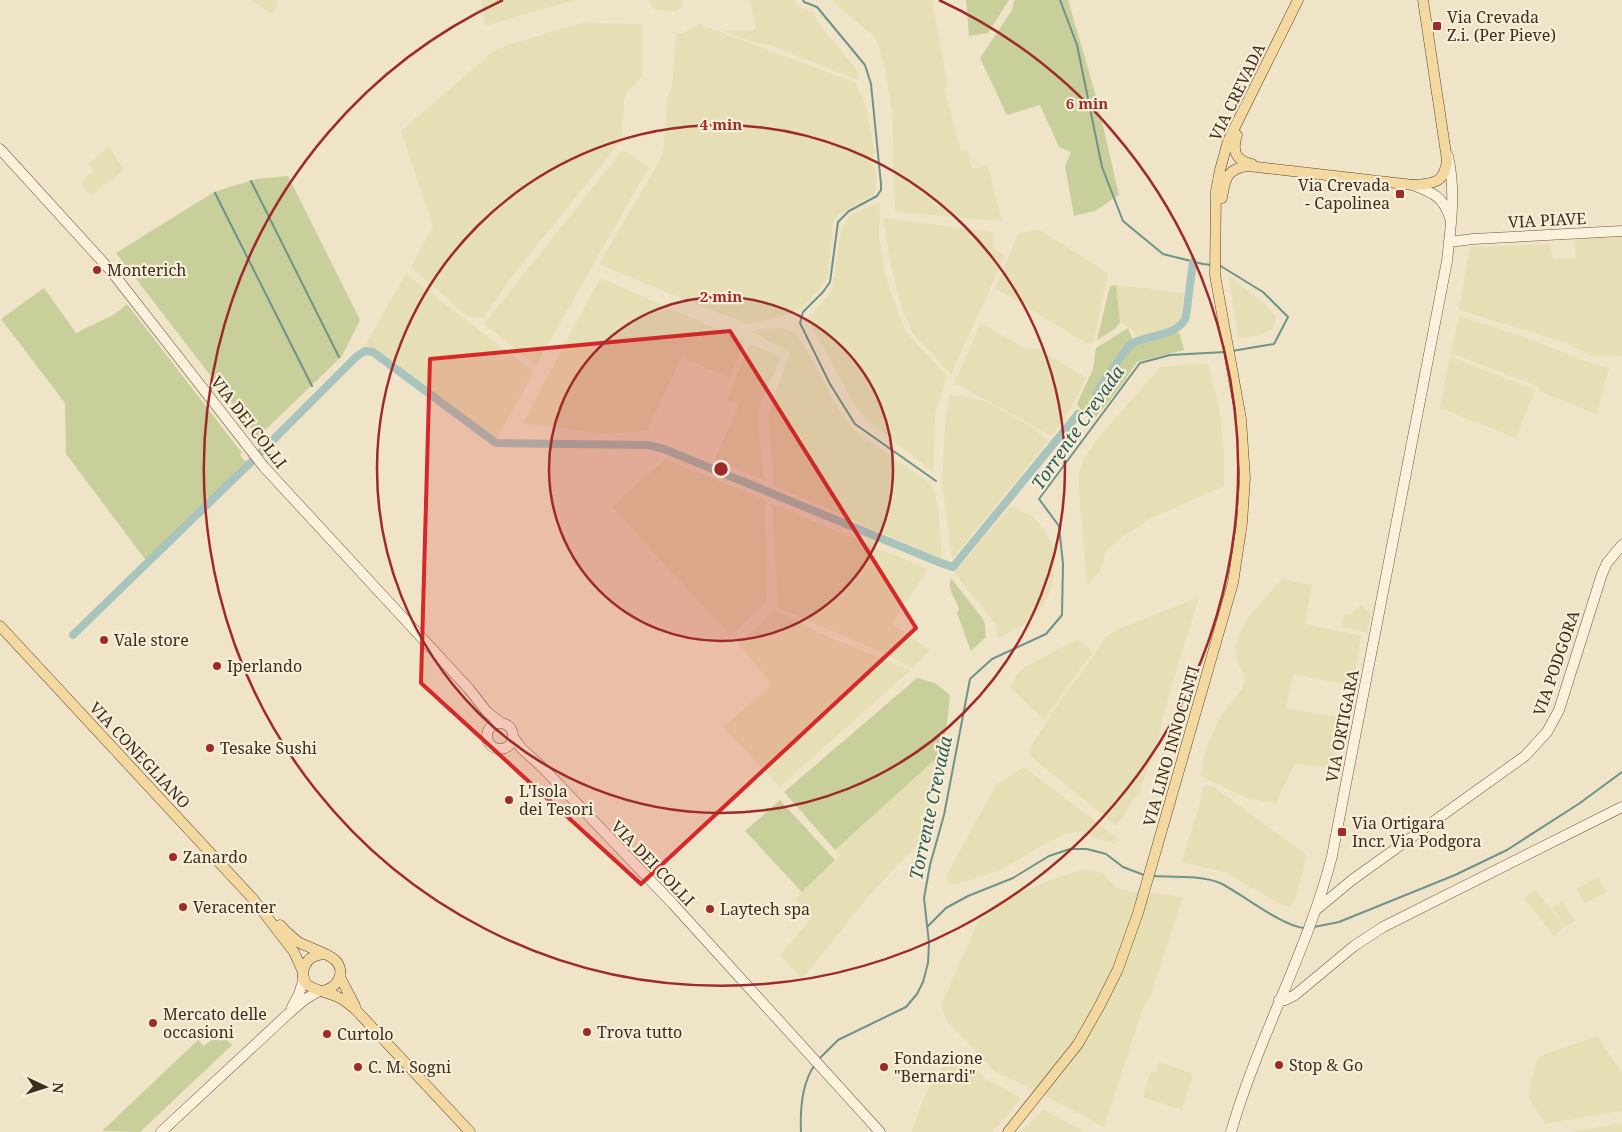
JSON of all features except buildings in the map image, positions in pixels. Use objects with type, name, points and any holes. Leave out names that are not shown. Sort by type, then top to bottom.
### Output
[{"type":"main road","name":"VIA CREVADA","points":[[1225,332],[1215,274],[1216,191],[1220,170],[1228,141],[1298,0]]},
{"type":"main road","name":"VIA CREVADA","points":[[1216,231],[1225,180],[1227,176],[1241,167],[1259,166],[1413,185],[1431,183],[1442,177],[1446,166],[1444,142],[1423,0]]},
{"type":"main road","points":[[1247,103],[1234,142],[1234,152],[1242,161],[1259,166]]},
{"type":"main road","name":"VIA LINO INNOCENTI","points":[[1008,1132],[1078,1044],[1118,969],[1154,859],[1232,582],[1242,523],[1245,478],[1242,419],[1225,332]]},
{"type":"main road","name":"VIA CONEGLIANO","points":[[0,626],[258,905],[298,942],[324,954]]},
{"type":"main road","name":"VIA CONEGLIANO","points":[[258,905],[294,952],[304,975]]},
{"type":"main road","points":[[356,1010],[340,976],[339,965],[330,956],[324,954],[313,957],[305,966],[304,975],[310,987],[341,998],[356,1010],[470,1132]]},
{"type":"main road","points":[[321,991],[334,987],[340,976]]},
{"type":"street","name":"VIA CREVADA","points":[[1437,314],[1453,206],[1453,181],[1444,142]]},
{"type":"street","name":"VIA DEI COLLI","points":[[0,149],[106,265],[255,456],[469,689],[481,706],[510,728],[513,737],[521,748],[678,910],[880,1132]]},
{"type":"street","name":"VIA CREVADA","points":[[1413,185],[1439,198],[1447,208],[1450,226]]},
{"type":"street","name":"VIA PIAVE","points":[[1450,226],[1473,238]]},
{"type":"street","name":"VIA PIAVE","points":[[1449,242],[1473,238],[1622,231]]},
{"type":"street","name":"VIA ORTIGARA","points":[[1231,1132],[1244,1088],[1325,882],[1338,826],[1437,314]]},
{"type":"street","name":"VIA PODGORA","points":[[1313,916],[1321,904],[1338,890],[1518,761],[1543,737],[1559,710],[1602,574],[1607,563],[1622,545]]},
{"type":"street","name":"VIA DEI COLLI","points":[[481,706],[488,730],[487,739],[492,746],[498,749],[505,748],[519,752],[533,760]]},
{"type":"street","points":[[488,730],[493,724],[501,723]]},
{"type":"street","points":[[505,748],[510,744],[513,737]]},
{"type":"street","points":[[1279,1000],[1285,1000],[1295,995],[1354,946],[1383,927],[1622,808]]},
{"type":"street","points":[[1325,882],[1346,882],[1352,880]]},
{"type":"street","points":[[1325,882],[1332,890],[1338,890]]},
{"type":"street","points":[[288,1014],[299,994],[304,975]]},
{"type":"street","points":[[161,1132],[288,1014],[304,1000],[321,991]]},
{"type":"highlighted area","points":[[730,331],[916,628],[641,884],[421,683],[430,359]]},
{"type":"shaded area","points":[[250,0],[278,0],[273,14]]},
{"type":"shaded area","points":[[481,0],[578,0],[485,26]]},
{"type":"shaded area","points":[[649,0],[681,0],[683,6],[676,11],[654,10]]},
{"type":"shaded area","points":[[750,0],[794,0],[797,6],[813,13],[819,24],[854,66],[859,76],[857,80],[771,45],[757,43],[722,31],[753,31],[756,27]]},
{"type":"shaded area","points":[[830,0],[932,0],[948,87],[944,89],[961,151],[967,149],[972,169],[988,165],[1002,221],[895,212],[892,112],[884,64],[876,38]]},
{"type":"shaded area","points":[[581,23],[642,24],[642,77],[627,92],[624,99],[621,141],[514,274],[483,318],[468,317],[411,267],[433,226],[401,131],[490,54],[505,46]]},
{"type":"shaded area","points":[[699,24],[856,83],[867,110],[874,150],[872,163],[877,177],[875,192],[873,195],[839,214],[833,220],[827,279],[806,304],[789,314],[777,318],[748,324],[599,264],[658,163],[664,148],[667,100],[672,86],[676,33],[683,33]]},
{"type":"shaded area","points":[[109,146],[124,170],[91,196],[80,184],[94,170],[88,164]]},
{"type":"shaded area","points":[[625,151],[649,167],[536,365],[484,324],[620,153]]},
{"type":"shaded area","points":[[880,202],[879,236],[885,275],[905,331],[947,376],[935,413],[934,473],[866,419],[854,404],[810,323],[809,317],[832,291],[841,231],[850,215]]},
{"type":"shaded area","points":[[883,218],[993,232],[993,248],[1005,256],[951,374],[913,334],[901,306],[890,261]]},
{"type":"shaded area","points":[[1038,229],[1108,273],[1093,343],[1088,344],[995,288],[1018,234]]},
{"type":"shaded area","points":[[1622,235],[1622,356],[1594,357],[1564,342],[1459,310],[1470,247],[1549,244],[1553,259],[1576,258],[1574,237]]},
{"type":"shaded area","points":[[406,274],[533,371],[521,396],[495,440],[365,345]]},
{"type":"shaded area","points":[[1229,276],[1268,307],[1276,317],[1273,329],[1260,335],[1238,339]]},
{"type":"shaded area","points":[[600,278],[745,341],[729,378],[682,357],[647,431],[602,434],[523,423]]},
{"type":"shaded area","points":[[1116,285],[1184,293],[1180,324],[1136,339],[1135,332],[1120,322]]},
{"type":"shaded area","points":[[1459,316],[1530,339],[1584,361],[1609,368],[1597,414],[1539,391],[1537,386],[1451,353]]},
{"type":"shaded area","points":[[981,323],[1024,348],[1039,349],[1086,378],[1066,417],[1052,436],[954,383]]},
{"type":"shaded area","points":[[783,328],[796,334],[816,366],[837,407],[850,426],[934,488],[939,515],[942,559],[774,486],[768,415],[790,352],[752,332],[758,329]]},
{"type":"shaded area","points":[[750,344],[781,357],[757,412],[764,480],[714,460],[739,405],[727,399]]},
{"type":"shaded area","points":[[1450,357],[1535,390],[1516,438],[1440,408]]},
{"type":"shaded area","points":[[1208,364],[1219,407],[1224,457],[1224,486],[1151,518],[1121,538],[1106,551],[1100,572],[1087,585],[1078,476],[1084,458],[1098,438],[1160,367]]},
{"type":"shaded area","points":[[950,394],[985,401],[1031,426],[1048,441],[952,559],[942,483],[946,414]]},
{"type":"shaded area","points":[[665,459],[765,500],[767,602],[730,636],[612,507]]},
{"type":"shaded area","points":[[772,504],[928,569],[892,624],[930,650],[912,668],[875,649],[778,608]]},
{"type":"shaded area","points":[[1011,506],[1032,516],[1045,530],[1056,554],[1052,588],[1044,605],[1034,617],[1022,626],[997,638],[996,625],[954,573]]},
{"type":"shaded area","points":[[1282,579],[1312,585],[1305,624],[1361,636],[1353,686],[1293,674],[1286,708],[1341,718],[1332,768],[1295,764],[1276,803],[1247,798],[1201,776],[1204,754],[1221,715],[1243,688],[1245,677],[1238,663],[1235,647],[1240,634],[1248,617]]},
{"type":"shaded area","points":[[1199,597],[1167,701],[1156,749],[1138,794],[1116,826],[1030,756],[1031,746],[1058,704],[1095,654],[1104,638],[1116,630]]},
{"type":"shaded area","points":[[1361,604],[1371,615],[1367,633],[1342,627],[1344,614],[1350,615]]},
{"type":"shaded area","points":[[775,610],[828,637],[911,670],[780,787],[723,727],[772,685],[738,643]]},
{"type":"shaded area","points":[[1078,639],[1093,652],[1045,720],[1010,688],[1017,674],[1025,667]]},
{"type":"shaded area","points":[[940,755],[924,838],[874,890],[802,979],[780,955],[812,917],[795,899],[840,856],[835,850]]},
{"type":"shaded area","points":[[1024,767],[1120,840],[1114,844],[1081,832],[1065,834],[1037,848],[1003,869],[954,885],[947,882],[947,876],[956,858],[997,784]]},
{"type":"shaded area","points":[[1206,786],[1214,787],[1307,855],[1296,898],[1289,907],[1280,904],[1225,872],[1182,862],[1202,790]]},
{"type":"shaded area","points":[[1085,869],[1103,873],[1115,887],[1134,892],[1183,897],[1149,1000],[1143,1008],[1104,1127],[1023,1084],[995,1072],[947,1021],[942,1008],[942,1003],[978,922],[997,902],[1051,880]]},
{"type":"shaded area","points":[[1598,877],[1606,892],[1585,903],[1576,889]]},
{"type":"shaded area","points":[[1535,889],[1565,927],[1554,936],[1524,898]]},
{"type":"shaded area","points":[[1562,901],[1575,921],[1566,926],[1552,908]]},
{"type":"shaded area","points":[[1597,1036],[1622,1073],[1622,1111],[1545,1124],[1529,1098],[1530,1085],[1537,1059]]},
{"type":"shaded area","points":[[961,1054],[986,1079],[1021,1098],[992,1132],[911,1132],[926,1093],[939,1072],[946,1062]]},
{"type":"shaded area","points":[[1159,1062],[1193,1074],[1182,1110],[1143,1097],[1151,1071],[1156,1072]]},
{"type":"shaded area","points":[[1044,1110],[1065,1121],[1084,1132],[1020,1132]]},
{"type":"shaded area","points":[[1622,1123],[1622,1132],[1569,1132]]},
{"type":"green space","points":[[966,0],[1009,0],[988,33],[969,36]]},
{"type":"green space","points":[[1014,0],[1068,0],[1096,96],[1119,195],[1095,211],[1074,216],[1065,166],[1071,152],[1059,147],[1040,105],[1007,115],[980,58],[1012,10]]},
{"type":"green space","points":[[288,176],[360,320],[342,356],[258,437],[116,253],[214,192],[256,179]]},
{"type":"green space","points":[[1116,285],[1120,322],[1116,328],[1097,340],[1110,286]]},
{"type":"green space","points":[[44,288],[76,333],[115,314],[127,304],[242,453],[240,455],[248,465],[147,562],[66,454],[65,403],[1,319]]},
{"type":"green space","points":[[1128,328],[1135,346],[1179,332],[1184,350],[1137,362],[1091,423],[1077,404],[1093,369],[1096,348]]},
{"type":"green space","points":[[951,578],[985,624],[986,637],[971,651],[957,613],[959,609],[951,590]]},
{"type":"green space","points":[[917,678],[935,683],[950,695],[947,724],[940,755],[835,850],[784,792]]},
{"type":"green space","points":[[780,800],[835,860],[802,892],[745,831]]},
{"type":"green space","points":[[220,1033],[232,1045],[140,1132],[102,1131],[198,1040],[204,1046]]},
{"type":"waterway","points":[[803,0],[817,7],[865,65],[871,84],[881,190],[877,196],[849,211],[838,222],[830,282],[803,312],[800,323],[830,384],[855,424],[936,481]]},
{"type":"waterway","name":"Torrente Crevada","points":[[1060,0],[1077,45],[1102,167],[1123,221],[1163,254],[1212,265]]},
{"type":"waterway","points":[[251,181],[339,357]]},
{"type":"waterway","points":[[215,193],[312,386]]},
{"type":"waterway","points":[[1096,394],[1119,359],[1133,343],[1164,334],[1178,327],[1183,322],[1186,316],[1193,262]]},
{"type":"waterway","name":"Torrente Crevada","points":[[1219,265],[1263,292],[1288,317],[1274,344],[1232,351]]},
{"type":"waterway","points":[[73,635],[356,357],[365,351],[373,352],[496,443],[648,445],[664,449],[953,567],[1078,414]]},
{"type":"waterway","name":"Torrente Crevada","points":[[820,1058],[838,1040],[906,1007],[917,994],[923,982],[928,963],[929,943],[924,898],[930,865],[944,815],[970,679],[992,659],[1046,634],[1062,615],[1063,564],[1059,526],[1039,499],[1140,363],[1170,355],[1225,352]]},
{"type":"waterway","points":[[1086,410],[1091,418]]},
{"type":"waterway","points":[[1314,927],[1339,922],[1455,875],[1507,850],[1580,803],[1622,772]]},
{"type":"waterway","points":[[927,927],[946,908],[968,896],[1013,878],[1049,856],[1070,849],[1087,849],[1106,854],[1123,867],[1144,875]]},
{"type":"waterway","points":[[1151,876],[1213,880],[1285,922],[1304,928]]},
{"type":"waterway","name":"Torrente Crevada","points":[[801,1132],[803,1098],[807,1081],[814,1066]]},
{"type":"place","name":"Via Crevada Z.i. (Per Pieve)","points":[[1437,26]]},
{"type":"place","name":"Via Crevada - Capolinea","points":[[1400,194]]},
{"type":"place","name":"Monterich","points":[[97,270]]},
{"type":"place","name":"Vale store","points":[[104,640]]},
{"type":"place","name":"Iperlando","points":[[217,666]]},
{"type":"place","name":"Tesake Sushi","points":[[210,748]]},
{"type":"place","name":"L'Isola dei Tesori","points":[[509,800]]},
{"type":"place","name":"Via Ortigara Incr. Via Podgora","points":[[1342,832]]},
{"type":"place","name":"Zanardo","points":[[173,857]]},
{"type":"place","name":"Veracenter","points":[[183,907]]},
{"type":"place","name":"Laytech spa","points":[[710,909]]},
{"type":"place","name":"Mercato delle occasioni","points":[[153,1023]]},
{"type":"place","name":"Trova tutto","points":[[587,1032]]},
{"type":"place","name":"Curtolo","points":[[327,1034]]},
{"type":"place","name":"Stop & Go","points":[[1279,1065]]},
{"type":"place","name":"C. M. Sogni","points":[[358,1067]]},
{"type":"place","name":"Fondazione \"Bernardi\"","points":[[884,1067]]}]
